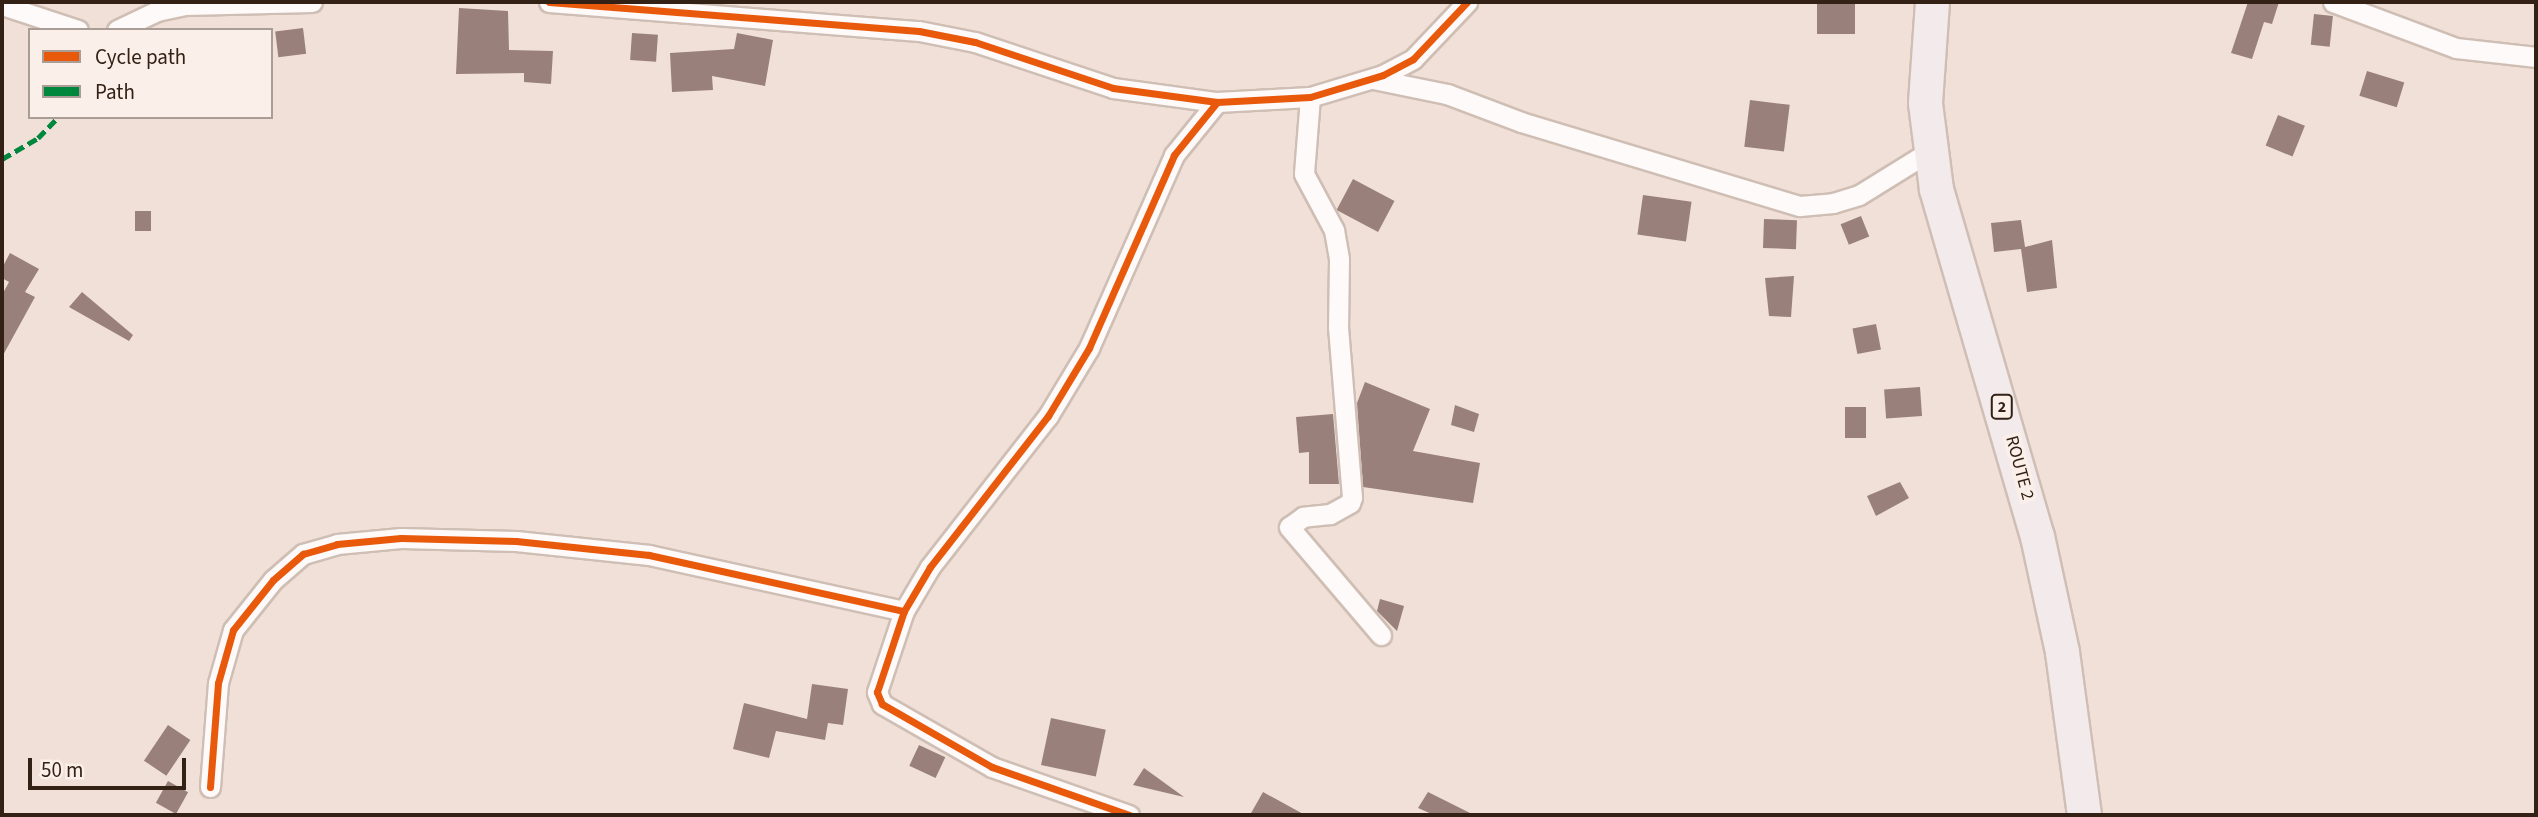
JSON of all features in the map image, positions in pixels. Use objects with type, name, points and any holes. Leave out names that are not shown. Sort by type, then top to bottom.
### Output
[{"type":"highway","name":"ROUTE 2","points":[[1932,2],[1926,103],[1930,151],[1952,251],[1998,390],[2038,536],[2062,652],[2084,815]]},
{"type":"street","points":[[121,28],[157,11],[186,5],[313,2]]},
{"type":"street","points":[[549,2],[919,31],[975,42],[1113,88],[1217,103],[1310,97],[1372,79],[1413,59],[1467,2]]},
{"type":"street","points":[[2333,2],[2456,48],[2536,57]]},
{"type":"street","points":[[2,5],[72,28]]},
{"type":"street","points":[[1372,79],[1447,94],[1521,122],[1800,206],[1833,204],[1859,194],[1930,151]]},
{"type":"street","points":[[1310,97],[1304,174],[1334,230],[1339,259],[1338,327],[1352,497],[1337,510],[1303,517],[1290,527],[1381,635]]},
{"type":"street","points":[[1129,815],[992,767],[882,704],[877,692],[904,611],[930,567],[1048,416],[1088,348],[1169,165],[1217,103]]},
{"type":"street","points":[[211,787],[218,683],[233,630],[273,580],[303,554],[337,544],[401,538],[516,541],[649,555],[904,611]]},
{"type":"building","points":[[1817,2],[1855,2],[1855,34],[1817,34]]},
{"type":"building","points":[[2248,2],[2279,2],[2272,24],[2264,22],[2252,59],[2231,53]]},
{"type":"building","points":[[459,8],[508,11],[509,50],[553,51],[551,84],[524,82],[524,73],[456,74]]},
{"type":"building","points":[[2314,14],[2333,16],[2330,47],[2311,45]]},
{"type":"building","points":[[303,28],[306,54],[278,57],[275,31]]},
{"type":"building","points":[[632,33],[658,35],[656,62],[630,60]]},
{"type":"building","points":[[737,33],[773,40],[765,86],[712,76],[713,90],[672,92],[670,53],[734,49]]},
{"type":"building","points":[[2367,71],[2404,82],[2397,107],[2359,96]]},
{"type":"building","points":[[1750,100],[1790,105],[1784,152],[1744,147]]},
{"type":"building","points":[[2278,115],[2305,126],[2293,156],[2266,146]]},
{"type":"building","points":[[1353,179],[1394,201],[1378,232],[1337,210]]},
{"type":"building","points":[[1643,195],[1692,202],[1686,241],[1637,235]]},
{"type":"building","points":[[135,211],[151,211],[151,231],[135,231]]},
{"type":"building","points":[[1861,216],[1869,236],[1849,245],[1841,224]]},
{"type":"building","points":[[1764,219],[1797,220],[1796,249],[1763,248]]},
{"type":"building","points":[[2021,220],[2025,247],[2052,240],[2057,288],[2027,292],[2021,249],[1994,252],[1991,223]]},
{"type":"building","points":[[10,253],[39,269],[25,292],[35,297],[2,357],[2,295],[9,282],[2,278],[2,268]]},
{"type":"building","points":[[1794,276],[1791,317],[1769,316],[1765,278]]},
{"type":"building","points":[[82,292],[133,335],[129,341],[69,307]]},
{"type":"building","points":[[1876,324],[1881,350],[1857,354],[1852,329]]},
{"type":"building","points":[[1365,382],[1430,409],[1413,451],[1480,463],[1473,503],[1363,487],[1357,403]]},
{"type":"building","points":[[1920,387],[1922,416],[1886,418],[1884,390]]},
{"type":"building","points":[[1455,405],[1479,414],[1474,432],[1451,425]]},
{"type":"building","points":[[1845,407],[1866,407],[1866,438],[1845,438]]},
{"type":"building","points":[[1333,414],[1339,484],[1309,484],[1309,452],[1299,453],[1296,417]]},
{"type":"building","points":[[1900,482],[1909,498],[1876,516],[1867,496]]},
{"type":"building","points":[[1380,599],[1404,606],[1397,631],[1377,611]]},
{"type":"building","points":[[812,684],[848,689],[843,725],[828,723],[825,740],[776,731],[769,758],[733,749],[744,703],[807,719]]},
{"type":"building","points":[[1051,718],[1106,730],[1096,777],[1041,765]]},
{"type":"building","points":[[168,725],[190,740],[166,776],[144,761]]},
{"type":"building","points":[[919,745],[945,757],[936,778],[909,766]]},
{"type":"building","points":[[1144,768],[1184,797],[1133,785]]},
{"type":"building","points":[[168,781],[188,792],[176,814],[156,803]]},
{"type":"building","points":[[1263,792],[1305,815],[1250,815]]},
{"type":"building","points":[[1428,792],[1474,815],[1434,815],[1418,808]]},
{"type":"marked path","points":[[2,159],[38,138],[56,119]]},
{"type":"cycle path","points":[[549,2],[919,31],[975,42],[1113,88],[1217,102],[1310,97],[1383,75],[1413,59],[1467,2]]},
{"type":"cycle path","points":[[1129,815],[992,767],[882,704],[877,692],[904,611],[930,567],[1048,416],[1089,348],[1174,155],[1217,102]]},
{"type":"cycle path","points":[[210,787],[218,683],[233,630],[273,580],[303,554],[337,544],[401,538],[516,541],[649,555],[904,611]]}]
